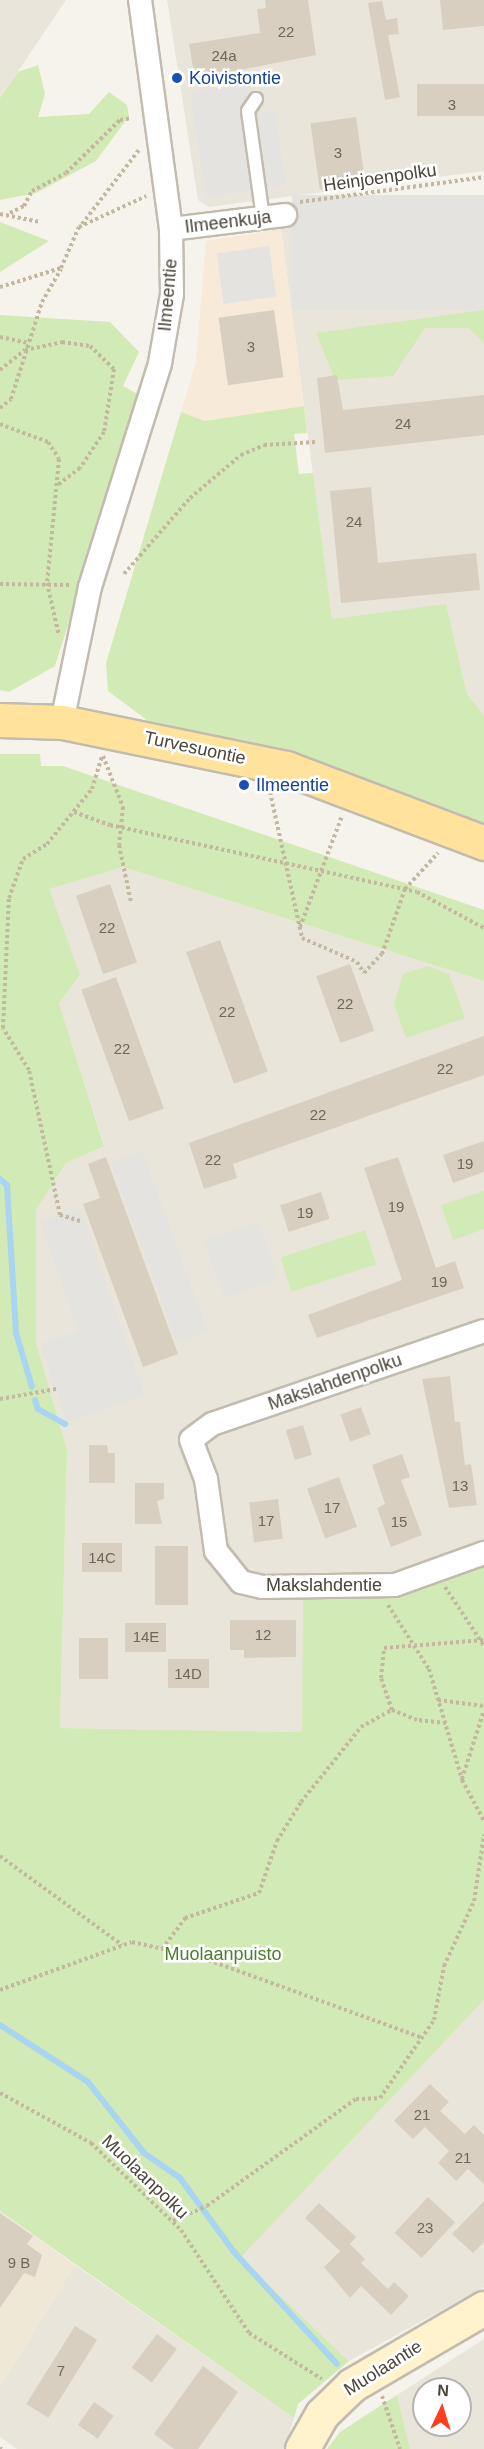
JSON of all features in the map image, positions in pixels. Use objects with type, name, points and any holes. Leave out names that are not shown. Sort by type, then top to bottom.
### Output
[{"type":"main road","name":"Turvesuontie","points":[[0,720],[62,722],[286,768],[484,843]]},
{"type":"street","name":"Ilmeentie","points":[[62,722],[90,587],[160,363],[172,294],[171,229],[140,0]]},
{"type":"street","name":"Ilmeenkuja","points":[[171,229],[274,216]]},
{"type":"street","name":"Makslahdenpolku","points":[[191,1440],[212,1424],[484,1330]]},
{"type":"street","name":"Makslahdentie","points":[[191,1440],[206,1479],[216,1551],[241,1582],[377,1586],[438,1570],[484,1553]]},
{"type":"street","name":"Muolaantie","points":[[302,2449],[322,2414],[352,2385],[484,2308]]},
{"type":"lane","points":[[256,99],[248,111],[274,216]]},
{"type":"path","points":[[0,214],[10,213],[24,206],[32,190],[66,174],[120,120],[132,118]]},
{"type":"path","points":[[0,408],[10,399],[25,350],[79,227],[133,163],[142,143]]},
{"type":"path","name":"Heinjoenpolku","points":[[274,216],[294,203],[484,177]]},
{"type":"path","points":[[79,227],[152,196]]},
{"type":"path","points":[[10,213],[40,222]]},
{"type":"path","points":[[0,287],[61,268]]},
{"type":"path","points":[[0,337],[28,343]]},
{"type":"path","points":[[0,370],[25,350],[62,342],[90,346],[114,369],[104,432],[80,468],[56,486]]},
{"type":"path","points":[[0,424],[48,442],[58,459],[47,583],[52,624],[73,661]]},
{"type":"path","points":[[124,574],[190,498],[241,455],[264,445],[316,442]]},
{"type":"path","points":[[0,584],[47,583],[90,587]]},
{"type":"path","points":[[92,753],[113,757]]},
{"type":"path","points":[[80,1221],[60,1215],[29,1070],[3,1028],[9,898],[23,859],[47,844],[92,789],[102,755]]},
{"type":"path","points":[[102,755],[123,807],[119,845],[131,902]]},
{"type":"path","points":[[261,789],[281,795]]},
{"type":"path","points":[[270,792],[302,938],[357,962],[364,974],[382,954],[405,889],[440,850]]},
{"type":"path","points":[[335,809],[354,816]]},
{"type":"path","points":[[74,812],[121,826],[285,860],[405,889],[484,928]]},
{"type":"path","points":[[300,928],[320,868],[343,813]]},
{"type":"path","points":[[432,847],[451,855]]},
{"type":"path","points":[[0,1399],[56,1389]]},
{"type":"path","points":[[438,1570],[457,1611],[482,1640],[484,1646]]},
{"type":"path","points":[[377,1586],[429,1669],[462,1780],[484,1821]]},
{"type":"path","points":[[446,1723],[417,1720],[392,1710],[381,1678],[384,1648],[410,1642],[482,1640]]},
{"type":"path","points":[[438,1700],[484,1708],[462,1780]]},
{"type":"path","points":[[162,1949],[185,1918],[259,1893],[277,1841],[301,1802],[361,1727],[392,1710]]},
{"type":"path","points":[[173,2222],[207,2206],[356,2099],[380,2098],[434,2020],[444,1966],[474,1901],[484,1835]]},
{"type":"path","points":[[0,1856],[122,1945]]},
{"type":"path","points":[[0,1990],[122,1945],[162,1949],[203,1958],[423,2038]]},
{"type":"path","name":"Muolaanpolku","points":[[0,2094],[91,2143],[173,2222],[249,2333],[323,2379]]},
{"type":"path","points":[[381,2392],[400,2449]]},
{"type":"shaded area","points":[[0,0],[66,0],[0,98]]},
{"type":"shaded area","points":[[167,0],[484,0],[484,171],[209,207],[198,200]]},
{"type":"shaded area","points":[[254,83],[258,114],[275,111],[286,185],[206,197],[190,92]]},
{"type":"shaded area","points":[[292,195],[484,195],[484,310],[292,310]]},
{"type":"shaded area","points":[[484,195],[484,715],[467,694],[446,605],[332,620],[281,229],[294,221]]},
{"type":"shaded area","points":[[281,229],[304,406],[205,421],[181,412],[196,361],[206,241]]},
{"type":"shaded area","points":[[269,246],[276,297],[224,304],[217,253]]},
{"type":"shaded area","points":[[123,867],[484,981],[484,1563],[304,1596],[303,1732],[60,1728],[67,1450],[36,1342],[36,1210],[66,1163],[104,1145],[59,1003],[80,975],[48,889]]},
{"type":"shaded area","points":[[142,1151],[208,1331],[177,1343],[111,1162]]},
{"type":"shaded area","points":[[80,1208],[145,1395],[67,1422],[40,1344],[78,1331],[40,1222]]},
{"type":"shaded area","points":[[258,1221],[279,1278],[224,1298],[203,1241]]},
{"type":"shaded area","points":[[484,2000],[484,2287],[349,2361],[239,2258]]},
{"type":"shaded area","points":[[0,2211],[75,2265],[0,2386]]},
{"type":"shaded area","points":[[75,2265],[294,2418],[285,2449],[17,2449],[0,2437],[0,2386]]},
{"type":"shaded area","points":[[484,2339],[484,2449],[410,2449],[397,2395],[412,2385],[412,2437],[472,2437],[472,2377],[425,2377]]},
{"type":"green space","points":[[38,65],[45,94],[38,117],[89,114],[109,92],[127,105],[129,116],[96,161],[36,193],[0,200],[0,98],[18,72]]},
{"type":"green space","points":[[0,222],[49,241],[0,272]]},
{"type":"green space","points":[[484,310],[484,343],[469,328],[425,328],[393,376],[335,380],[316,333]]},
{"type":"green space","points":[[0,315],[110,322],[139,352],[123,386],[141,396],[55,666],[9,692],[0,690]]},
{"type":"green space","points":[[304,406],[307,433],[294,434],[299,474],[313,473],[332,619],[446,604],[467,694],[484,715],[484,823],[283,749],[148,721],[108,691],[106,663],[181,412],[205,421]]},
{"type":"green space","name":"Muolaanpuisto","points":[[0,754],[40,754],[41,766],[63,766],[484,910],[484,981],[123,867],[49,889],[80,975],[59,1003],[104,1146],[66,1163],[36,1210],[36,1342],[67,1450],[60,1728],[302,1732],[303,1596],[484,1563],[484,2000],[240,2258],[349,2361],[298,2404],[294,2418],[0,2211]]},
{"type":"green space","points":[[428,966],[449,974],[465,1018],[406,1038],[394,1004],[403,974]]},
{"type":"green space","points":[[484,1191],[484,1229],[453,1240],[441,1205]]},
{"type":"green space","points":[[365,1230],[376,1264],[291,1292],[280,1258]]},
{"type":"green space","points":[[397,2395],[410,2449],[327,2449],[340,2432]]},
{"type":"building","points":[[265,0],[308,0],[316,55],[195,79],[189,44],[260,33],[257,9],[266,8]]},
{"type":"building","points":[[440,0],[484,0],[484,26],[443,30]]},
{"type":"building","points":[[382,1],[386,20],[397,18],[399,34],[388,35],[400,97],[385,100],[368,3]]},
{"type":"building","points":[[417,84],[484,84],[484,116],[417,116]]},
{"type":"building","points":[[356,117],[365,183],[320,190],[310,123]]},
{"type":"building","points":[[274,310],[283,377],[228,385],[219,318]]},
{"type":"building","points":[[337,375],[343,410],[484,395],[484,435],[325,453],[317,378]]},
{"type":"building","points":[[371,487],[378,563],[476,553],[480,590],[341,603],[330,491]]},
{"type":"building","points":[[110,884],[137,962],[103,974],[76,896]]},
{"type":"building","points":[[220,940],[268,1072],[234,1084],[186,952]]},
{"type":"building","points":[[350,964],[374,1031],[340,1043],[316,976]]},
{"type":"building","points":[[116,977],[164,1109],[129,1121],[81,990]]},
{"type":"building","points":[[484,1036],[484,1075],[233,1164],[237,1178],[204,1189],[189,1143]]},
{"type":"building","points":[[484,1141],[484,1172],[453,1183],[443,1155]]},
{"type":"building","points":[[106,1157],[178,1354],[143,1367],[83,1204],[100,1198],[88,1164]]},
{"type":"building","points":[[398,1157],[436,1268],[455,1261],[464,1288],[317,1338],[308,1315],[402,1280],[364,1168]]},
{"type":"building","points":[[321,1192],[330,1219],[289,1232],[280,1205]]},
{"type":"building","points":[[450,1376],[455,1422],[460,1422],[465,1465],[471,1464],[477,1505],[449,1508],[422,1379]]},
{"type":"building","points":[[361,1407],[371,1434],[350,1442],[340,1415]]},
{"type":"building","points":[[303,1425],[312,1455],[295,1460],[286,1430]]},
{"type":"building","points":[[89,1445],[107,1445],[108,1453],[115,1453],[115,1483],[89,1483]]},
{"type":"building","points":[[402,1454],[410,1477],[401,1480],[422,1535],[391,1547],[377,1508],[385,1504],[372,1465]]},
{"type":"building","points":[[339,1477],[357,1527],[325,1538],[307,1489]]},
{"type":"building","points":[[135,1483],[164,1483],[164,1499],[157,1501],[162,1524],[135,1524]]},
{"type":"building","points":[[278,1499],[283,1539],[254,1542],[249,1503]]},
{"type":"building","points":[[82,1543],[122,1543],[122,1572],[82,1572]]},
{"type":"building","points":[[155,1546],[188,1546],[188,1605],[155,1605]]},
{"type":"building","points":[[230,1620],[296,1620],[296,1657],[244,1658],[244,1650],[230,1650]]},
{"type":"building","points":[[125,1623],[166,1623],[166,1652],[125,1652]]},
{"type":"building","points":[[79,1638],[108,1638],[108,1679],[79,1679]]},
{"type":"building","points":[[168,1659],[209,1659],[209,1688],[168,1688]]},
{"type":"building","points":[[430,2084],[449,2102],[440,2111],[465,2134],[474,2125],[484,2135],[484,2184],[468,2169],[456,2181],[438,2163],[449,2151],[425,2127],[413,2139],[394,2121]]},
{"type":"building","points":[[428,2197],[455,2222],[422,2258],[395,2233]]},
{"type":"building","points":[[484,2201],[484,2242],[473,2253],[452,2234]]},
{"type":"building","points":[[319,2203],[356,2237],[350,2244],[365,2259],[361,2263],[388,2289],[394,2282],[409,2296],[391,2315],[361,2286],[350,2298],[324,2267],[340,2251],[305,2218]]},
{"type":"building","points":[[0,2213],[33,2236],[27,2244],[42,2255],[35,2277],[24,2273],[0,2308]]},
{"type":"building","points":[[75,2326],[97,2340],[48,2418],[26,2404]]},
{"type":"building","points":[[157,2334],[177,2349],[152,2383],[132,2368]]},
{"type":"building","points":[[203,2366],[238,2392],[198,2449],[174,2449],[154,2434]]},
{"type":"building","points":[[94,2402],[114,2416],[98,2439],[78,2425]]},
{"type":"waterway","points":[[0,1179],[7,1185],[16,1333],[32,1387]]},
{"type":"waterway","points":[[35,1400],[38,1409],[65,1424]]},
{"type":"waterway","points":[[0,2025],[88,2082],[144,2153],[180,2178],[234,2252],[337,2364]]},
{"type":"place","name":"Koivistontie","points":[[177,78]]},
{"type":"place","name":"Ilmeentie","points":[[244,785]]}]
